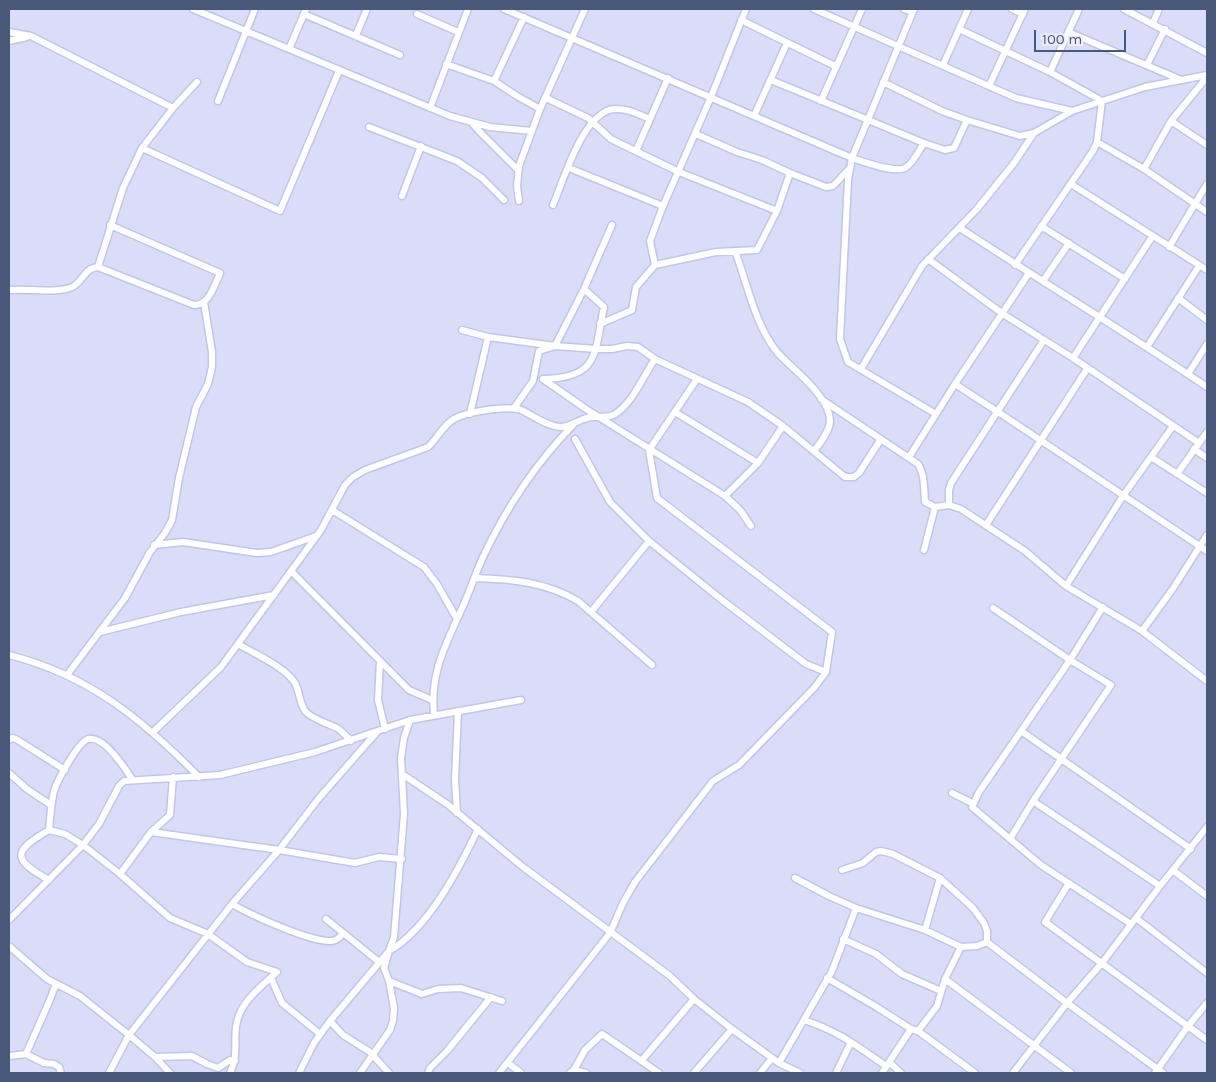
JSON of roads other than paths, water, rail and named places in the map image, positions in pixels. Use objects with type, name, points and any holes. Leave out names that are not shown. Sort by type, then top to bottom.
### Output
[{"type":"street","points":[[193,9],[430,108],[472,123],[532,131]]},
{"type":"street","points":[[218,100],[255,9]]},
{"type":"street","points":[[356,36],[367,9]]},
{"type":"street","points":[[430,108],[468,9]]},
{"type":"street","points":[[504,9],[852,158],[891,169],[905,169],[924,143]]},
{"type":"street","points":[[519,201],[517,186],[518,170],[540,109],[585,9]]},
{"type":"street","points":[[655,265],[650,241],[663,206],[696,134],[746,9]]},
{"type":"street","points":[[814,9],[1026,101],[1072,111]]},
{"type":"street","points":[[821,101],[862,9]]},
{"type":"street","points":[[904,9],[913,11],[867,120],[850,168],[840,340],[848,362],[936,414]]},
{"type":"street","points":[[943,65],[968,9]]},
{"type":"street","points":[[989,86],[1024,11],[1012,9]]},
{"type":"street","points":[[1050,72],[1079,9]]},
{"type":"street","points":[[1124,9],[1207,53]]},
{"type":"street","points":[[1153,23],[1159,9]]},
{"type":"street","points":[[289,49],[305,11],[400,55]]},
{"type":"street","points":[[417,14],[458,32]]},
{"type":"street","points":[[494,81],[524,17]]},
{"type":"street","points":[[741,20],[836,66]]},
{"type":"street","points":[[959,29],[1050,72],[1102,101]]},
{"type":"street","points":[[1147,66],[1164,30]]},
{"type":"street","points":[[9,32],[31,36],[173,108]]},
{"type":"street","points":[[1068,32],[1180,79]]},
{"type":"street","points":[[9,41],[31,36]]},
{"type":"street","points":[[754,116],[787,42]]},
{"type":"street","points":[[446,64],[494,81],[540,109]]},
{"type":"street","points":[[142,148],[280,211],[339,71]]},
{"type":"street","points":[[884,82],[942,111],[1020,136],[1034,133],[1072,111],[1145,87],[1180,79],[1207,76]]},
{"type":"street","points":[[1144,169],[1171,121],[1207,76]]},
{"type":"street","points":[[636,152],[668,78]]},
{"type":"street","points":[[771,80],[945,150],[954,148],[967,120]]},
{"type":"street","points":[[98,267],[122,188],[142,148],[173,108],[197,82]]},
{"type":"street","points":[[546,98],[581,113],[610,139],[636,152],[679,172],[777,211]]},
{"type":"street","points":[[1015,265],[1071,184],[1097,142],[1102,101]]},
{"type":"street","points":[[553,205],[585,133],[593,122],[609,110],[616,109],[633,112],[650,119]]},
{"type":"street","points":[[1171,121],[1207,145]]},
{"type":"street","points":[[472,123],[518,170]]},
{"type":"street","points":[[369,127],[457,161],[469,168],[504,200]]},
{"type":"street","points":[[861,369],[913,280],[928,259],[960,228],[1014,163],[1034,133]]},
{"type":"street","points":[[696,134],[826,187],[833,186],[850,168]]},
{"type":"street","points":[[1097,142],[1144,169],[1207,212]]},
{"type":"street","points":[[402,196],[421,146]]},
{"type":"street","points":[[569,168],[663,206]]},
{"type":"street","points":[[600,324],[632,310],[636,287],[655,265],[716,252],[757,250],[777,211],[790,173]]},
{"type":"street","points":[[1071,184],[1152,237],[1207,270]]},
{"type":"street","points":[[1168,247],[1207,184]]},
{"type":"street","points":[[9,290],[68,289],[77,285],[90,269],[98,267],[194,305],[200,305],[204,302],[220,273],[110,225]]},
{"type":"street","points":[[514,408],[534,378],[539,351],[555,346],[584,288],[612,225]]},
{"type":"street","points":[[1041,226],[1125,279]]},
{"type":"street","points":[[960,228],[1015,265],[1207,386]]},
{"type":"street","points":[[1072,358],[1152,237]]},
{"type":"street","points":[[1043,281],[1069,243]]},
{"type":"street","points":[[735,251],[757,316],[769,341],[821,399],[918,464],[921,470],[924,502],[935,507],[949,505],[961,509],[1025,550],[1066,586],[1142,631],[1207,681]]},
{"type":"street","points":[[928,259],[1003,314],[1173,426],[1207,458]]},
{"type":"street","points":[[1147,347],[1199,266]]},
{"type":"street","points":[[909,457],[1029,273]]},
{"type":"street","points":[[534,378],[565,377],[583,370],[594,359],[604,307],[584,288]]},
{"type":"street","points":[[1178,298],[1207,320]]},
{"type":"street","points":[[68,675],[135,581],[154,545],[165,533],[172,520],[179,478],[196,407],[208,384],[212,367],[212,352],[204,302]]},
{"type":"street","points":[[462,330],[488,337],[555,346],[597,349],[632,346],[644,350],[655,359],[748,402],[783,426],[842,476],[851,478],[859,473],[881,439]]},
{"type":"street","points":[[470,414],[488,337]]},
{"type":"street","points":[[949,505],[951,483],[1044,340]]},
{"type":"street","points":[[1188,374],[1207,344]]},
{"type":"street","points":[[153,732],[221,667],[321,530],[345,484],[353,477],[377,465],[428,447],[435,442],[451,421],[470,414],[502,407],[514,408],[557,426],[574,424],[587,418],[609,417],[622,409],[655,359]]},
{"type":"street","points":[[986,525],[1087,369]]},
{"type":"street","points":[[543,379],[571,400],[725,496],[740,510],[751,526]]},
{"type":"street","points":[[500,1073],[610,933],[635,882],[713,781],[739,765],[814,688],[826,672],[832,632],[657,498],[650,450],[697,379]]},
{"type":"street","points":[[955,384],[1207,551]]},
{"type":"street","points":[[814,451],[825,435],[830,421],[821,399]]},
{"type":"street","points":[[675,412],[758,463]]},
{"type":"street","points":[[434,715],[433,686],[438,667],[483,558],[502,519],[521,488],[546,454],[574,424]]},
{"type":"street","points":[[725,496],[758,463],[783,426]]},
{"type":"street","points":[[1066,586],[1123,496],[1173,426]]},
{"type":"street","points":[[1177,474],[1207,432]]},
{"type":"street","points":[[575,440],[610,502],[649,541],[806,664],[826,672]]},
{"type":"street","points":[[1151,456],[1207,493]]},
{"type":"street","points":[[924,550],[935,507]]},
{"type":"street","points":[[332,510],[424,567],[437,584],[457,619]]},
{"type":"street","points":[[1142,631],[1172,590],[1207,535]]},
{"type":"street","points":[[154,545],[183,542],[258,553],[271,552],[316,536]]},
{"type":"street","points":[[591,612],[649,541]]},
{"type":"street","points":[[291,571],[409,690],[432,700]]},
{"type":"street","points":[[475,578],[507,579],[549,587],[566,594],[591,612],[652,665]]},
{"type":"street","points":[[100,632],[181,612],[274,595]]},
{"type":"street","points":[[972,803],[1070,660],[1103,607]]},
{"type":"street","points":[[993,608],[1070,660],[1112,685],[1033,801],[1010,839]]},
{"type":"street","points":[[238,644],[290,676],[298,688],[302,705],[306,712],[324,723],[337,728],[351,741]]},
{"type":"street","points":[[9,655],[68,675],[101,693],[153,732],[200,777]]},
{"type":"street","points":[[380,661],[378,700],[385,729]]},
{"type":"street","points":[[9,920],[83,845],[99,824],[121,783],[132,779],[220,775],[300,756],[351,741],[410,720],[521,700]]},
{"type":"street","points":[[457,813],[455,779],[458,711]]},
{"type":"street","points":[[360,1073],[390,1030],[393,1021],[394,1008],[389,981],[384,968],[396,928],[404,814],[401,758],[404,738],[410,720]]},
{"type":"street","points":[[1021,731],[1191,849]]},
{"type":"street","points":[[109,1073],[129,1035],[208,934],[279,850],[310,809],[378,732]]},
{"type":"street","points":[[9,740],[12,738],[16,739],[65,770]]},
{"type":"street","points":[[49,830],[51,805],[55,790],[76,750],[84,741],[89,739],[95,740],[108,749],[132,779]]},
{"type":"street","points":[[9,773],[23,786],[51,805]]},
{"type":"street","points":[[402,774],[457,813],[610,933],[670,976],[694,999],[732,1029],[779,1063],[800,1073]]},
{"type":"street","points":[[120,874],[150,832],[170,815],[174,777]]},
{"type":"street","points":[[952,793],[972,803],[972,807],[1041,865],[1131,924]]},
{"type":"street","points":[[1033,801],[1160,886]]},
{"type":"street","points":[[299,1073],[311,1047],[330,1020],[389,950],[405,940],[426,916],[458,869],[478,829]]},
{"type":"street","points":[[1013,1073],[1207,829]]},
{"type":"street","points":[[49,880],[26,866],[21,855],[27,843],[49,830],[65,834],[83,845],[120,874],[170,918],[208,934],[247,962],[277,972],[246,1001],[241,1010],[236,1028],[235,1062],[230,1073]]},
{"type":"street","points":[[150,832],[355,863],[379,857],[402,859]]},
{"type":"street","points":[[842,870],[863,863],[872,855],[882,851],[894,854],[940,878],[979,915],[987,931],[987,942]]},
{"type":"street","points":[[1174,871],[1207,896]]},
{"type":"street","points":[[795,878],[828,896],[856,908],[925,930],[961,947],[977,946],[987,942]]},
{"type":"street","points":[[925,930],[940,878]]},
{"type":"street","points":[[1069,884],[1045,922],[1207,1040]]},
{"type":"street","points":[[232,904],[259,918],[309,936],[331,941],[338,939],[343,932]]},
{"type":"street","points":[[779,1063],[832,971],[856,908]]},
{"type":"street","points":[[1136,918],[1207,974]]},
{"type":"street","points":[[326,919],[379,962]]},
{"type":"street","points":[[843,940],[876,954],[902,974],[941,991]]},
{"type":"street","points":[[987,942],[1158,1072],[1188,1026],[1207,1003]]},
{"type":"street","points":[[9,946],[40,974],[80,996],[129,1035],[170,1073]]},
{"type":"street","points":[[918,1031],[937,1006],[945,980],[961,947]]},
{"type":"street","points":[[270,978],[282,1003],[320,1034]]},
{"type":"street","points":[[827,978],[911,1029],[918,1031],[975,1073]]},
{"type":"street","points":[[945,980],[1071,1073]]},
{"type":"street","points":[[389,981],[422,994],[438,989],[461,988],[502,1001]]},
{"type":"street","points":[[26,1054],[50,1002],[56,984]]},
{"type":"street","points":[[428,1073],[430,1068],[447,1051],[492,997]]},
{"type":"street","points":[[642,1060],[694,999]]},
{"type":"street","points":[[330,1020],[343,1035],[372,1054],[389,1073]]},
{"type":"street","points":[[804,1020],[840,1034],[901,1073]]},
{"type":"street","points":[[694,1073],[732,1029]]},
{"type":"street","points":[[882,1073],[911,1029]]},
{"type":"street","points":[[586,1073],[572,1072],[585,1050],[602,1034],[660,1073]]},
{"type":"street","points":[[836,1073],[851,1042]]},
{"type":"street","points":[[9,1056],[26,1054],[44,1063],[54,1064],[59,1067],[60,1073]]},
{"type":"street","points":[[155,1058],[192,1056],[218,1068],[230,1060],[235,1062]]},
{"type":"street","points":[[760,1073],[772,1058]]},
{"type":"street","points":[[508,1063],[521,1073]]},
{"type":"street","points":[[161,1073],[162,1065]]}]
